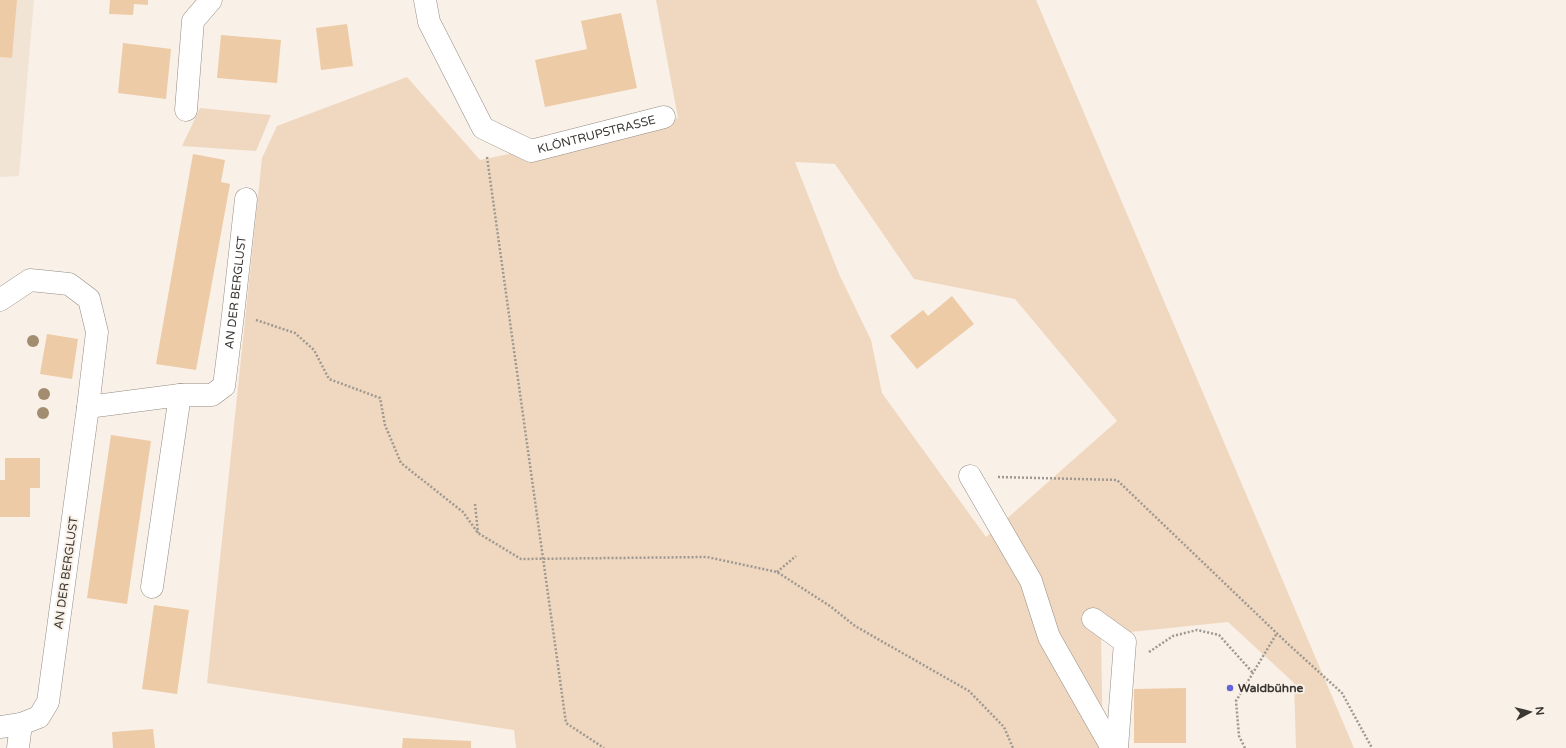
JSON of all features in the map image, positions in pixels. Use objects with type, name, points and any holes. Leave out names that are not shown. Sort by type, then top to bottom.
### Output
[{"type":"street","points":[[186,110],[193,21],[211,0]]},
{"type":"street","points":[[425,0],[429,22],[483,128]]},
{"type":"street","name":"KLÖNTRUPSTRASSE","points":[[483,128],[531,151],[664,117]]},
{"type":"street","name":"AN DER BERGLUST","points":[[88,407],[180,395],[212,395],[224,386],[246,199]]},
{"type":"street","name":"AN DER BERGLUST","points":[[0,300],[30,280],[70,284],[89,299],[96,332],[88,407],[48,702],[39,717],[10,726],[18,748]]},
{"type":"street","points":[[152,587],[180,395]]},
{"type":"street","points":[[970,476],[1031,581],[1049,637],[1112,748]]},
{"type":"street","points":[[1093,619],[1125,642],[1118,748]]},
{"type":"path","points":[[483,128],[566,723],[604,748]]},
{"type":"path","points":[[233,315],[243,315],[295,333],[314,350],[329,379],[380,398],[385,425],[401,463],[463,512],[478,533],[521,559],[707,557],[777,572],[830,606],[855,626],[969,691],[1004,727],[1013,748]]},
{"type":"path","points":[[970,476],[1116,480],[1342,693],[1372,748]]},
{"type":"path","points":[[475,504],[478,533]]},
{"type":"path","points":[[777,572],[796,556]]},
{"type":"path","points":[[1125,642],[1148,653],[1173,636],[1197,630],[1219,635],[1253,673]]},
{"type":"path","points":[[1245,748],[1239,736],[1236,701],[1277,633]]},
{"type":"shaded area","points":[[0,0],[34,0],[19,176],[0,177]]},
{"type":"shaded area","points":[[656,0],[1036,0],[1354,748],[1296,748],[1294,683],[1228,622],[1101,635],[1103,748],[516,748],[514,730],[207,683],[262,158],[277,126],[407,77],[480,160],[678,118]],"holes":[[[795,162],[835,164],[914,279],[1015,299],[1117,421],[986,537],[882,393],[871,340],[839,274]]]},
{"type":"shaded area","points":[[200,108],[271,115],[256,151],[182,146]]},
{"type":"building","points":[[0,0],[17,0],[12,58],[0,57]]},
{"type":"building","points":[[110,0],[148,0],[148,5],[134,4],[133,15],[109,14]]},
{"type":"building","points":[[621,13],[637,88],[545,107],[535,60],[587,49],[581,21]]},
{"type":"building","points":[[347,24],[353,66],[321,70],[316,28]]},
{"type":"building","points":[[221,35],[281,40],[277,83],[217,78]]},
{"type":"building","points":[[123,43],[171,49],[166,99],[118,93]]},
{"type":"building","points":[[193,154],[225,160],[221,182],[230,184],[196,370],[156,364]]},
{"type":"building","points":[[952,296],[974,324],[917,369],[890,336],[923,310],[928,316]]},
{"type":"building","points":[[47,334],[78,339],[72,379],[40,374]]},
{"type":"building","points":[[111,435],[151,441],[127,604],[87,598]]},
{"type":"building","points":[[5,458],[40,458],[40,488],[30,488],[30,517],[0,517],[0,480],[5,480]]},
{"type":"building","points":[[154,605],[189,610],[177,694],[142,689]]},
{"type":"building","points":[[1186,688],[1186,743],[1134,743],[1134,689]]},
{"type":"building","points":[[153,729],[155,748],[113,748],[112,732]]},
{"type":"building","points":[[403,738],[471,741],[471,748],[402,748]]},
{"type":"place","name":"Waldbühne","points":[[1230,688]]}]
